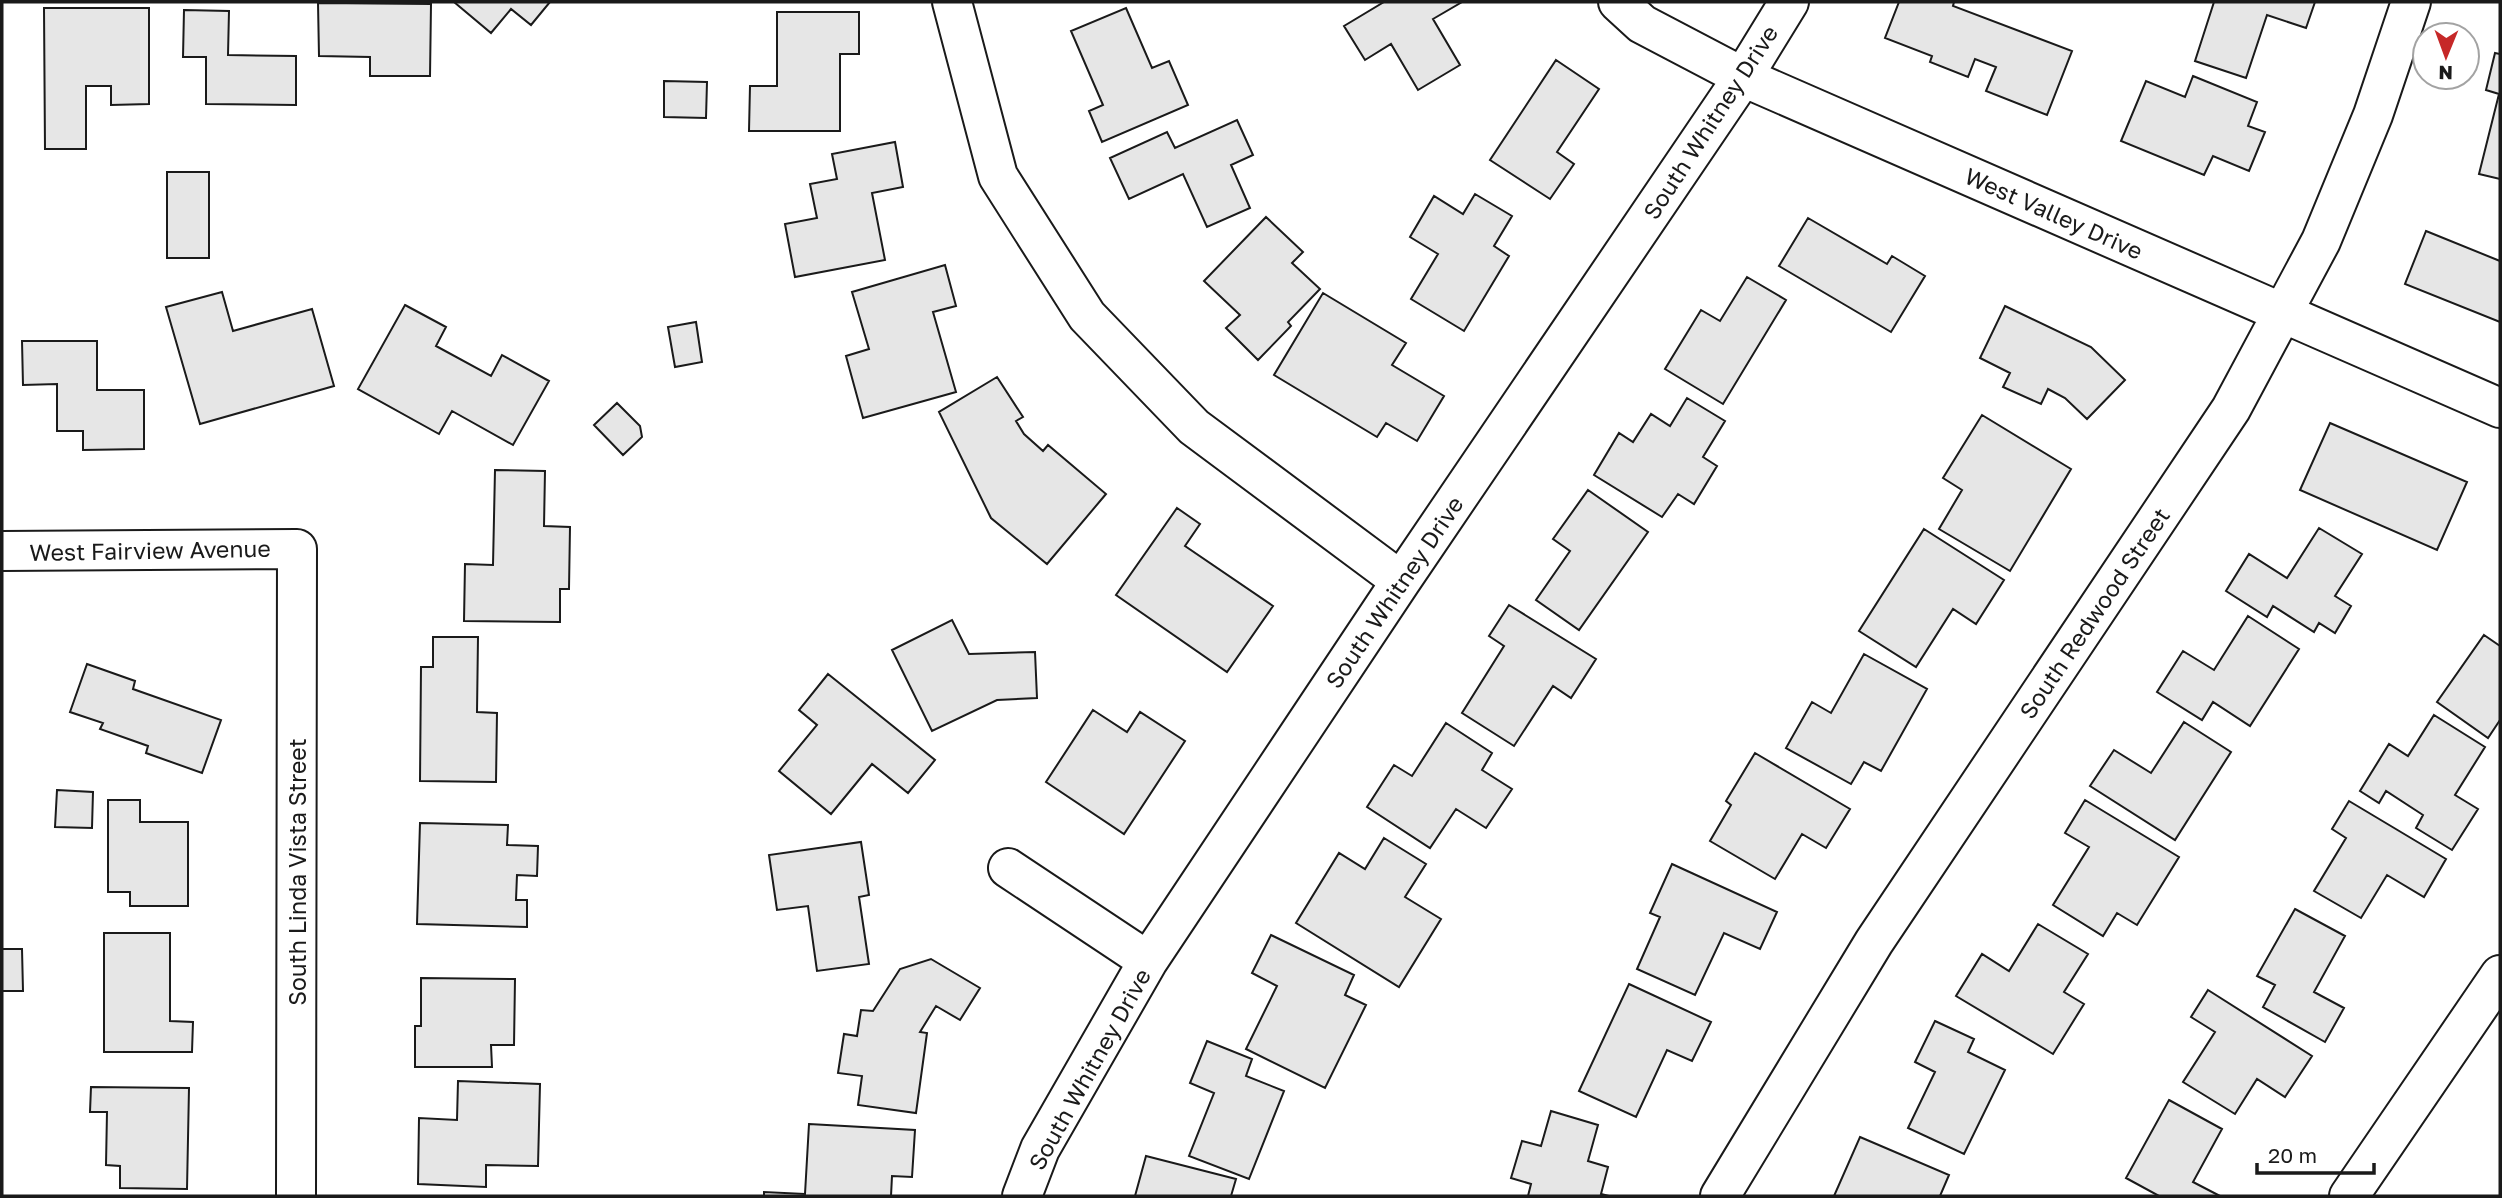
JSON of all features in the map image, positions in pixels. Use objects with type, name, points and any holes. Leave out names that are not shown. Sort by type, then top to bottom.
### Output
[{"type":"street","points":[[951,2],[998,176],[1087,316],[1194,427],[1401,581]]},
{"type":"street","name":"West Valley Drive","points":[[1618,2],[1642,24],[1743,77],[2500,408]]},
{"type":"street","name":"South Whitney Drive","points":[[1022,1196],[1040,1149],[1148,961],[1401,581],[1743,77],[1789,2]]},
{"type":"street","name":"South Redwood Street","points":[[1720,1196],[1874,942],[2231,410],[2320,242],[2373,116],[2411,2]]},
{"type":"street","name":"West Fairview Avenue","points":[[2,551],[297,549]]},
{"type":"street","name":"South Linda Vista Street","points":[[296,1196],[297,549]]},
{"type":"street","points":[[1008,868],[1148,961]]},
{"type":"street","points":[[2349,1196],[2500,975]]},
{"type":"building","points":[[454,2],[550,2],[531,25],[511,9],[491,33]]},
{"type":"building","points":[[1384,2],[1462,2],[1433,19],[1460,65],[1418,90],[1391,44],[1365,60],[1344,26]]},
{"type":"building","points":[[1899,2],[1954,2],[1953,6],[2072,51],[2047,115],[1986,91],[1996,67],[1975,59],[1968,77],[1930,62],[1932,56],[1885,38]]},
{"type":"building","points":[[2214,2],[2315,2],[2306,28],[2267,15],[2246,78],[2195,61]]},
{"type":"building","points":[[318,3],[431,4],[430,76],[370,76],[370,57],[319,56]]},
{"type":"building","points":[[44,8],[149,8],[149,104],[111,105],[111,86],[86,86],[86,149],[45,149]]},
{"type":"building","points":[[1126,8],[1152,68],[1169,61],[1188,105],[1102,142],[1089,111],[1103,105],[1071,31]]},
{"type":"building","points":[[184,10],[229,11],[228,55],[296,56],[296,105],[206,104],[206,57],[183,57]]},
{"type":"building","points":[[777,12],[859,12],[859,54],[840,54],[840,131],[749,131],[750,86],[777,86]]},
{"type":"building","points":[[2495,53],[2500,54],[2500,179],[2479,174],[2499,94],[2486,90]]},
{"type":"building","points":[[1556,60],[1599,89],[1557,152],[1574,164],[1550,199],[1490,160]]},
{"type":"building","points":[[2193,76],[2257,102],[2248,126],[2265,132],[2249,171],[2213,156],[2204,175],[2121,141],[2146,81],[2185,97]]},
{"type":"building","points":[[664,81],[707,82],[706,118],[664,117]]},
{"type":"building","points":[[1237,120],[1253,155],[1231,165],[1250,208],[1207,227],[1183,174],[1129,199],[1110,158],[1167,132],[1175,148]]},
{"type":"building","points":[[895,142],[903,187],[872,193],[885,260],[795,277],[785,224],[817,218],[810,184],[837,179],[832,154]]},
{"type":"building","points":[[167,172],[209,172],[209,258],[167,258]]},
{"type":"building","points":[[1475,194],[1512,216],[1494,246],[1509,256],[1464,331],[1411,299],[1438,254],[1410,237],[1434,196],[1463,214]]},
{"type":"building","points":[[1266,217],[1303,252],[1292,263],[1320,289],[1288,322],[1291,326],[1258,360],[1226,328],[1240,315],[1204,281]]},
{"type":"building","points":[[1808,218],[1887,264],[1892,256],[1925,276],[1891,332],[1779,266]]},
{"type":"building","points":[[2426,231],[2500,261],[2500,322],[2405,284]]},
{"type":"building","points":[[945,265],[956,306],[933,312],[956,392],[863,418],[846,356],[869,349],[852,292]]},
{"type":"building","points":[[1747,277],[1786,300],[1723,404],[1665,369],[1701,310],[1720,321]]},
{"type":"building","points":[[222,292],[233,331],[312,309],[334,386],[200,424],[166,307]]},
{"type":"building","points":[[1323,293],[1406,343],[1392,365],[1444,396],[1417,441],[1386,423],[1377,437],[1274,375]]},
{"type":"building","points":[[405,305],[446,327],[436,346],[491,376],[502,355],[549,381],[513,445],[452,411],[439,434],[358,389]]},
{"type":"building","points":[[2005,306],[2091,347],[2125,380],[2087,419],[2065,398],[2048,389],[2041,404],[2003,387],[2010,373],[1980,358]]},
{"type":"building","points":[[696,322],[702,362],[675,367],[668,327]]},
{"type":"building","points":[[22,341],[97,341],[97,390],[144,390],[144,449],[83,450],[83,431],[57,431],[57,384],[23,385]]},
{"type":"building","points":[[997,377],[1023,417],[1016,421],[1024,434],[1043,451],[1048,445],[1106,494],[1047,564],[991,518],[939,412]]},
{"type":"building","points":[[1687,398],[1725,421],[1703,457],[1717,466],[1694,504],[1678,494],[1662,517],[1594,475],[1619,433],[1633,442],[1651,414],[1670,426]]},
{"type":"building","points":[[617,403],[640,426],[642,437],[623,455],[594,425]]},
{"type":"building","points":[[1982,415],[2071,469],[2010,571],[1939,529],[1962,490],[1943,478]]},
{"type":"building","points":[[2330,423],[2467,482],[2437,550],[2300,490]]},
{"type":"building","points":[[495,470],[545,471],[544,526],[570,527],[569,589],[560,589],[560,622],[464,621],[465,564],[493,565]]},
{"type":"building","points":[[1588,490],[1648,532],[1579,630],[1536,600],[1570,551],[1553,539]]},
{"type":"building","points":[[1177,508],[1200,524],[1185,546],[1273,606],[1227,672],[1116,595]]},
{"type":"building","points":[[2319,528],[2362,554],[2335,596],[2351,606],[2335,633],[2319,623],[2314,632],[2273,606],[2267,617],[2226,591],[2249,554],[2287,578]]},
{"type":"building","points":[[1924,529],[2004,580],[1976,624],[1953,609],[1916,667],[1859,631]]},
{"type":"building","points":[[1509,605],[1596,659],[1571,698],[1553,686],[1514,746],[1462,713],[1504,646],[1489,636]]},
{"type":"building","points":[[2248,616],[2299,649],[2250,726],[2213,702],[2202,720],[2157,692],[2183,651],[2214,670]]},
{"type":"building","points":[[952,620],[969,654],[1035,652],[1037,698],[997,700],[932,731],[892,650]]},
{"type":"building","points":[[2484,635],[2500,646],[2500,720],[2488,738],[2437,702]]},
{"type":"building","points":[[433,637],[478,637],[477,712],[497,713],[496,782],[420,781],[421,667],[433,667]]},
{"type":"building","points":[[1864,654],[1927,689],[1881,771],[1864,762],[1851,784],[1786,748],[1812,702],[1831,713]]},
{"type":"building","points":[[87,664],[135,681],[133,689],[221,720],[202,773],[146,753],[148,746],[100,729],[103,723],[70,712]]},
{"type":"building","points":[[828,674],[935,760],[908,793],[872,764],[831,814],[779,771],[817,725],[799,710]]},
{"type":"building","points":[[1093,710],[1127,732],[1140,712],[1185,741],[1124,834],[1046,782]]},
{"type":"building","points":[[2434,715],[2485,747],[2455,795],[2478,809],[2452,850],[2416,828],[2423,815],[2386,791],[2379,803],[2360,791],[2389,744],[2408,756]]},
{"type":"building","points":[[2184,722],[2231,752],[2175,840],[2090,786],[2114,750],[2151,773]]},
{"type":"building","points":[[1446,723],[1492,753],[1482,770],[1512,789],[1486,828],[1456,809],[1430,848],[1367,807],[1394,765],[1412,776]]},
{"type":"building","points":[[1755,753],[1850,809],[1826,848],[1802,834],[1775,879],[1710,841],[1731,805],[1726,801]]},
{"type":"building","points":[[57,790],[93,792],[92,828],[55,827]]},
{"type":"building","points":[[108,800],[140,800],[140,822],[188,822],[188,906],[130,906],[130,892],[108,892]]},
{"type":"building","points":[[2085,800],[2179,857],[2137,925],[2117,913],[2103,936],[2053,905],[2089,847],[2065,833]]},
{"type":"building","points":[[2349,801],[2446,859],[2424,897],[2387,875],[2361,918],[2314,891],[2346,838],[2332,829]]},
{"type":"building","points":[[420,823],[508,825],[507,845],[538,846],[537,876],[517,875],[516,900],[527,900],[527,927],[417,924]]},
{"type":"building","points":[[1384,838],[1426,864],[1405,897],[1441,919],[1399,987],[1296,923],[1339,853],[1365,869]]},
{"type":"building","points":[[861,842],[869,895],[859,897],[869,964],[817,971],[808,906],[777,910],[769,855]]},
{"type":"building","points":[[1672,864],[1777,912],[1760,949],[1724,933],[1695,995],[1637,969],[1660,917],[1650,913]]},
{"type":"building","points":[[2295,909],[2345,936],[2314,992],[2344,1008],[2325,1042],[2263,1007],[2275,985],[2257,976]]},
{"type":"building","points":[[2038,924],[2088,954],[2064,992],[2084,1004],[2053,1054],[1956,996],[1982,954],[2009,971]]},
{"type":"building","points":[[104,933],[170,933],[170,1021],[193,1022],[192,1052],[104,1052]]},
{"type":"building","points":[[1271,935],[1354,975],[1345,995],[1366,1005],[1325,1088],[1246,1049],[1277,986],[1252,973]]},
{"type":"building","points":[[2,949],[22,949],[23,991],[2,991]]},
{"type":"building","points":[[931,959],[980,988],[960,1020],[936,1006],[920,1032],[927,1033],[916,1113],[858,1105],[862,1076],[838,1073],[844,1034],[857,1036],[861,1010],[873,1011],[900,969]]},
{"type":"building","points":[[421,978],[515,979],[514,1045],[491,1045],[492,1067],[415,1067],[415,1026],[421,1026]]},
{"type":"building","points":[[1629,984],[1711,1022],[1692,1061],[1667,1050],[1636,1117],[1579,1091]]},
{"type":"building","points":[[2208,990],[2312,1056],[2285,1097],[2257,1079],[2235,1114],[2183,1082],[2215,1032],[2191,1017]]},
{"type":"building","points":[[1935,1021],[1974,1039],[1968,1052],[2005,1070],[1964,1154],[1908,1128],[1935,1072],[1915,1062]]},
{"type":"building","points":[[1207,1041],[1252,1059],[1246,1076],[1284,1091],[1249,1179],[1189,1156],[1214,1093],[1190,1083]]},
{"type":"building","points":[[458,1081],[540,1084],[538,1166],[486,1165],[486,1187],[418,1184],[419,1118],[457,1120]]},
{"type":"building","points":[[91,1087],[189,1088],[187,1189],[120,1188],[120,1166],[106,1165],[107,1112],[90,1112]]},
{"type":"building","points":[[2169,1100],[2222,1129],[2193,1182],[2220,1196],[2159,1196],[2126,1178]]},
{"type":"building","points":[[1551,1111],[1598,1125],[1588,1161],[1608,1167],[1601,1194],[1609,1196],[1528,1196],[1531,1184],[1511,1178],[1522,1141],[1541,1146]]},
{"type":"building","points":[[809,1124],[915,1130],[912,1177],[892,1176],[891,1196],[764,1196],[764,1192],[805,1194]]},
{"type":"building","points":[[1860,1137],[1949,1175],[1940,1196],[1834,1196]]},
{"type":"building","points":[[1146,1156],[1236,1179],[1231,1196],[1135,1196]]}]
